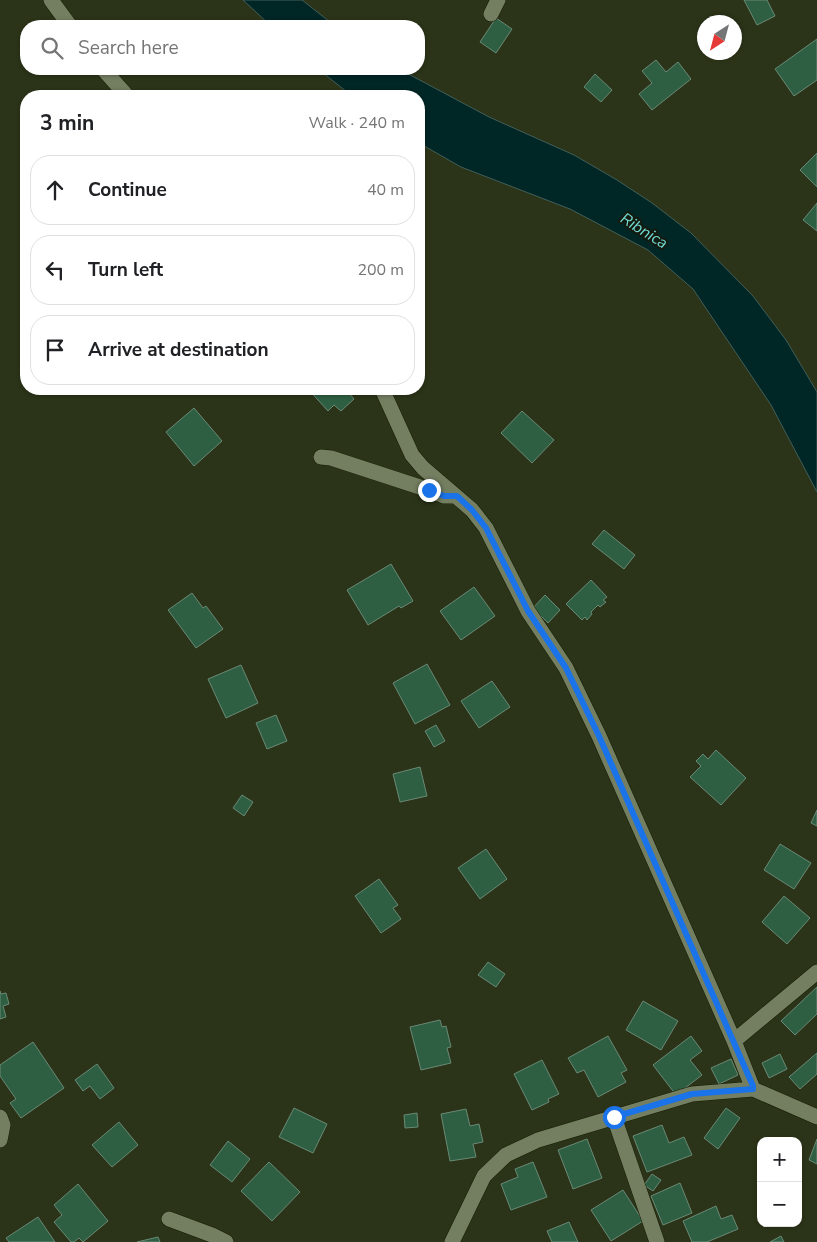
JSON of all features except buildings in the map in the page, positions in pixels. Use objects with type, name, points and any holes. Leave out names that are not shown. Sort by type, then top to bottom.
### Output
[{"type":"street","points":[[51,0],[66,20]]},
{"type":"street","points":[[491,14],[498,0]]},
{"type":"street","points":[[108,75],[122,90]]},
{"type":"street","points":[[385,395],[412,455],[423,468],[472,510],[486,528],[528,611],[566,668],[599,736],[734,1041],[753,1089]]},
{"type":"street","points":[[321,457],[331,458],[444,496],[457,496]]},
{"type":"street","points":[[734,1041],[817,972]]},
{"type":"street","points":[[452,1242],[484,1176],[506,1155],[538,1140],[692,1094],[753,1089],[817,1117]]},
{"type":"street","points":[[0,1117],[3,1125],[0,1140]]},
{"type":"street","points":[[614,1117],[657,1242]]},
{"type":"street","points":[[169,1219],[226,1242]]},
{"type":"water","points":[[243,0],[302,0],[327,20],[265,20]]},
{"type":"water","name":"Ribnica","points":[[326,75],[410,75],[489,117],[574,155],[652,203],[691,233],[753,296],[786,340],[817,392],[817,492],[771,405],[693,289],[648,250],[570,209],[461,167],[425,146],[425,90],[344,90]]},
{"type":"route","points":[[429,490],[444,496],[457,496],[472,510],[486,528],[528,611],[566,668],[599,736],[753,1086],[753,1089],[692,1094],[614,1117]]}]
